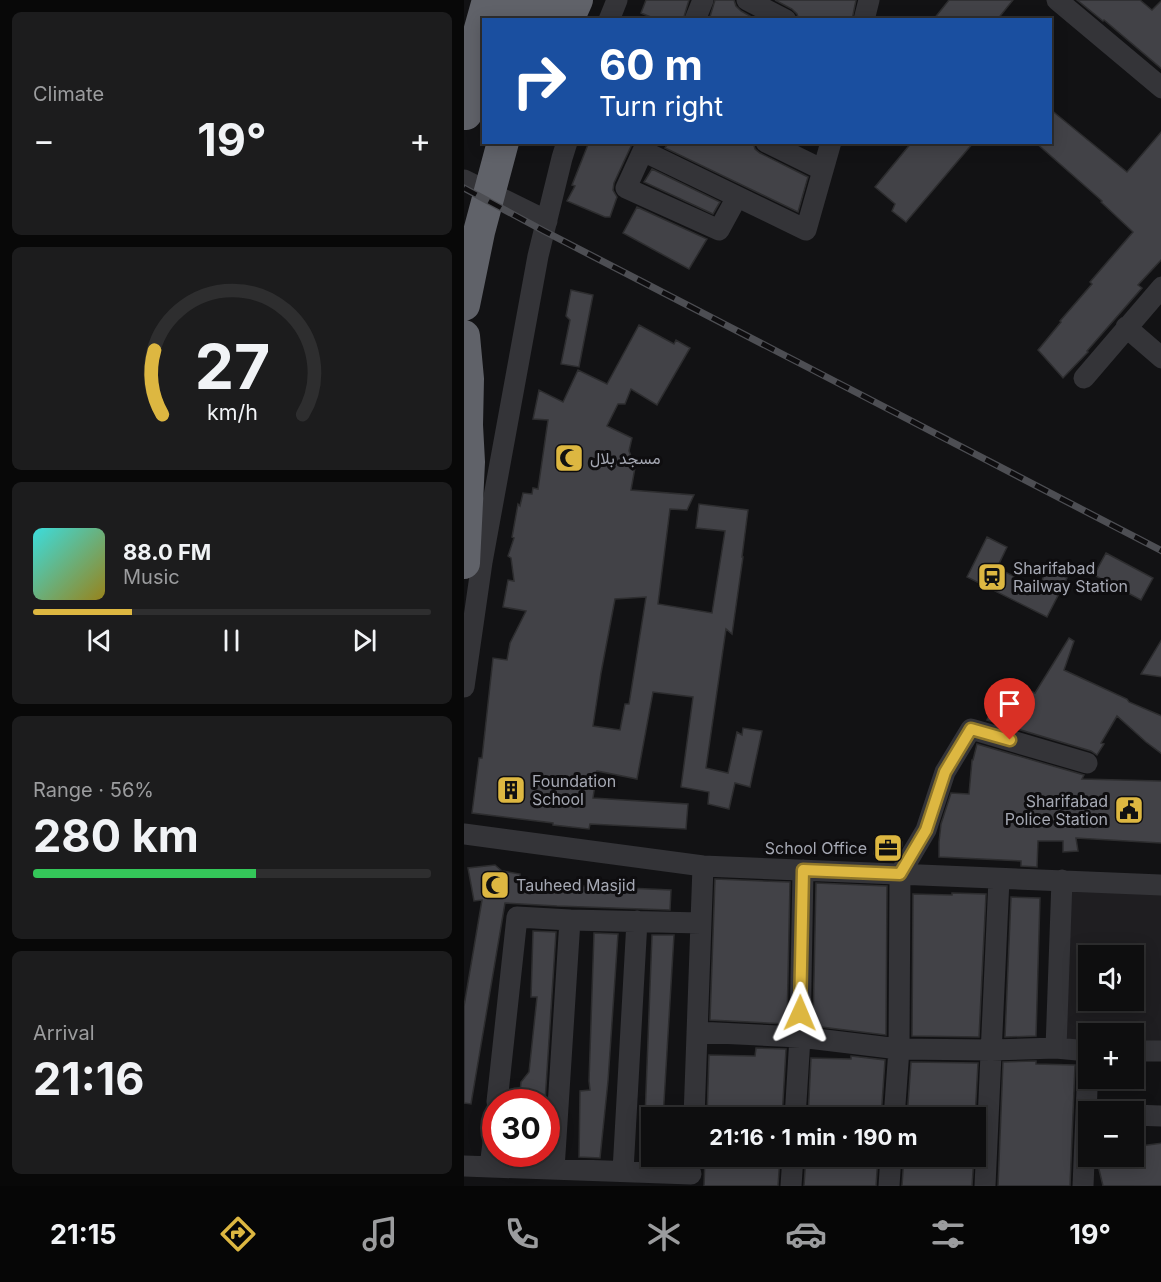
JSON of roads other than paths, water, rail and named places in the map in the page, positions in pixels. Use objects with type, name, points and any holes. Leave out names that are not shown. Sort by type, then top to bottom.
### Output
[{"type":"highway","points":[[483,18],[488,0]]},
{"type":"highway","points":[[508,18],[515,0]]},
{"type":"highway","points":[[541,18],[548,0]]},
{"type":"highway","points":[[569,18],[577,0]]},
{"type":"highway","points":[[465,120],[473,54],[482,22]]},
{"type":"highway","points":[[465,120],[482,79]]},
{"type":"highway","points":[[464,305],[479,232],[502,144]]},
{"type":"highway","points":[[464,336],[468,380],[469,462],[464,563]]},
{"type":"street","points":[[610,18],[617,0]]},
{"type":"street","points":[[696,18],[703,0]]},
{"type":"street","points":[[747,0],[782,18]]},
{"type":"street","points":[[864,18],[869,0]]},
{"type":"street","points":[[1057,0],[1162,88]]},
{"type":"street","points":[[464,687],[482,562],[538,256],[566,144]]},
{"type":"street","points":[[770,144],[823,170]]},
{"type":"street","points":[[737,197],[719,230],[626,188],[645,147],[737,197],[806,230],[830,144]]},
{"type":"street","points":[[464,180],[547,220]]},
{"type":"street","points":[[1084,378],[1162,287]]},
{"type":"street","points":[[1126,327],[1162,358]]},
{"type":"street","points":[[895,1107],[899,1049],[900,874],[926,830],[945,772],[971,729],[1087,763]]},
{"type":"street","points":[[464,834],[702,866],[1162,885]]},
{"type":"street","points":[[694,1107],[702,866]]},
{"type":"street","points":[[796,1107],[800,1036],[803,870]]},
{"type":"street","points":[[985,1186],[999,879]]},
{"type":"street","points":[[1056,1048],[1062,880]]},
{"type":"street","points":[[498,1089],[517,917],[701,923]]},
{"type":"street","points":[[554,1169],[570,920]]},
{"type":"street","points":[[623,1171],[637,921]]},
{"type":"street","points":[[697,1032],[800,1036],[899,1049],[1056,1048],[1078,1050]]},
{"type":"street","points":[[1144,1051],[1162,1051]]},
{"type":"street","points":[[1144,1115],[1162,1116]]},
{"type":"street","points":[[464,1166],[482,1167]]},
{"type":"street","points":[[490,1167],[692,1172]]},
{"type":"street","points":[[791,1186],[792,1167]]},
{"type":"street","points":[[889,1186],[890,1167]]},
{"type":"street","points":[[1084,1186],[1085,1167]]},
{"type":"railway","points":[[464,188],[1162,551]]},
{"type":"place","name":"مسجد بلال","points":[[569,458]]},
{"type":"place","name":"Sharifabad Railway Station","points":[[992,577]]},
{"type":"place","name":"Foundation School","points":[[511,790]]},
{"type":"place","name":"Sharifabad Police Station","points":[[1129,810]]},
{"type":"place","name":"School Office","points":[[888,848]]},
{"type":"place","name":"Tauheed Masjid","points":[[495,885]]}]
